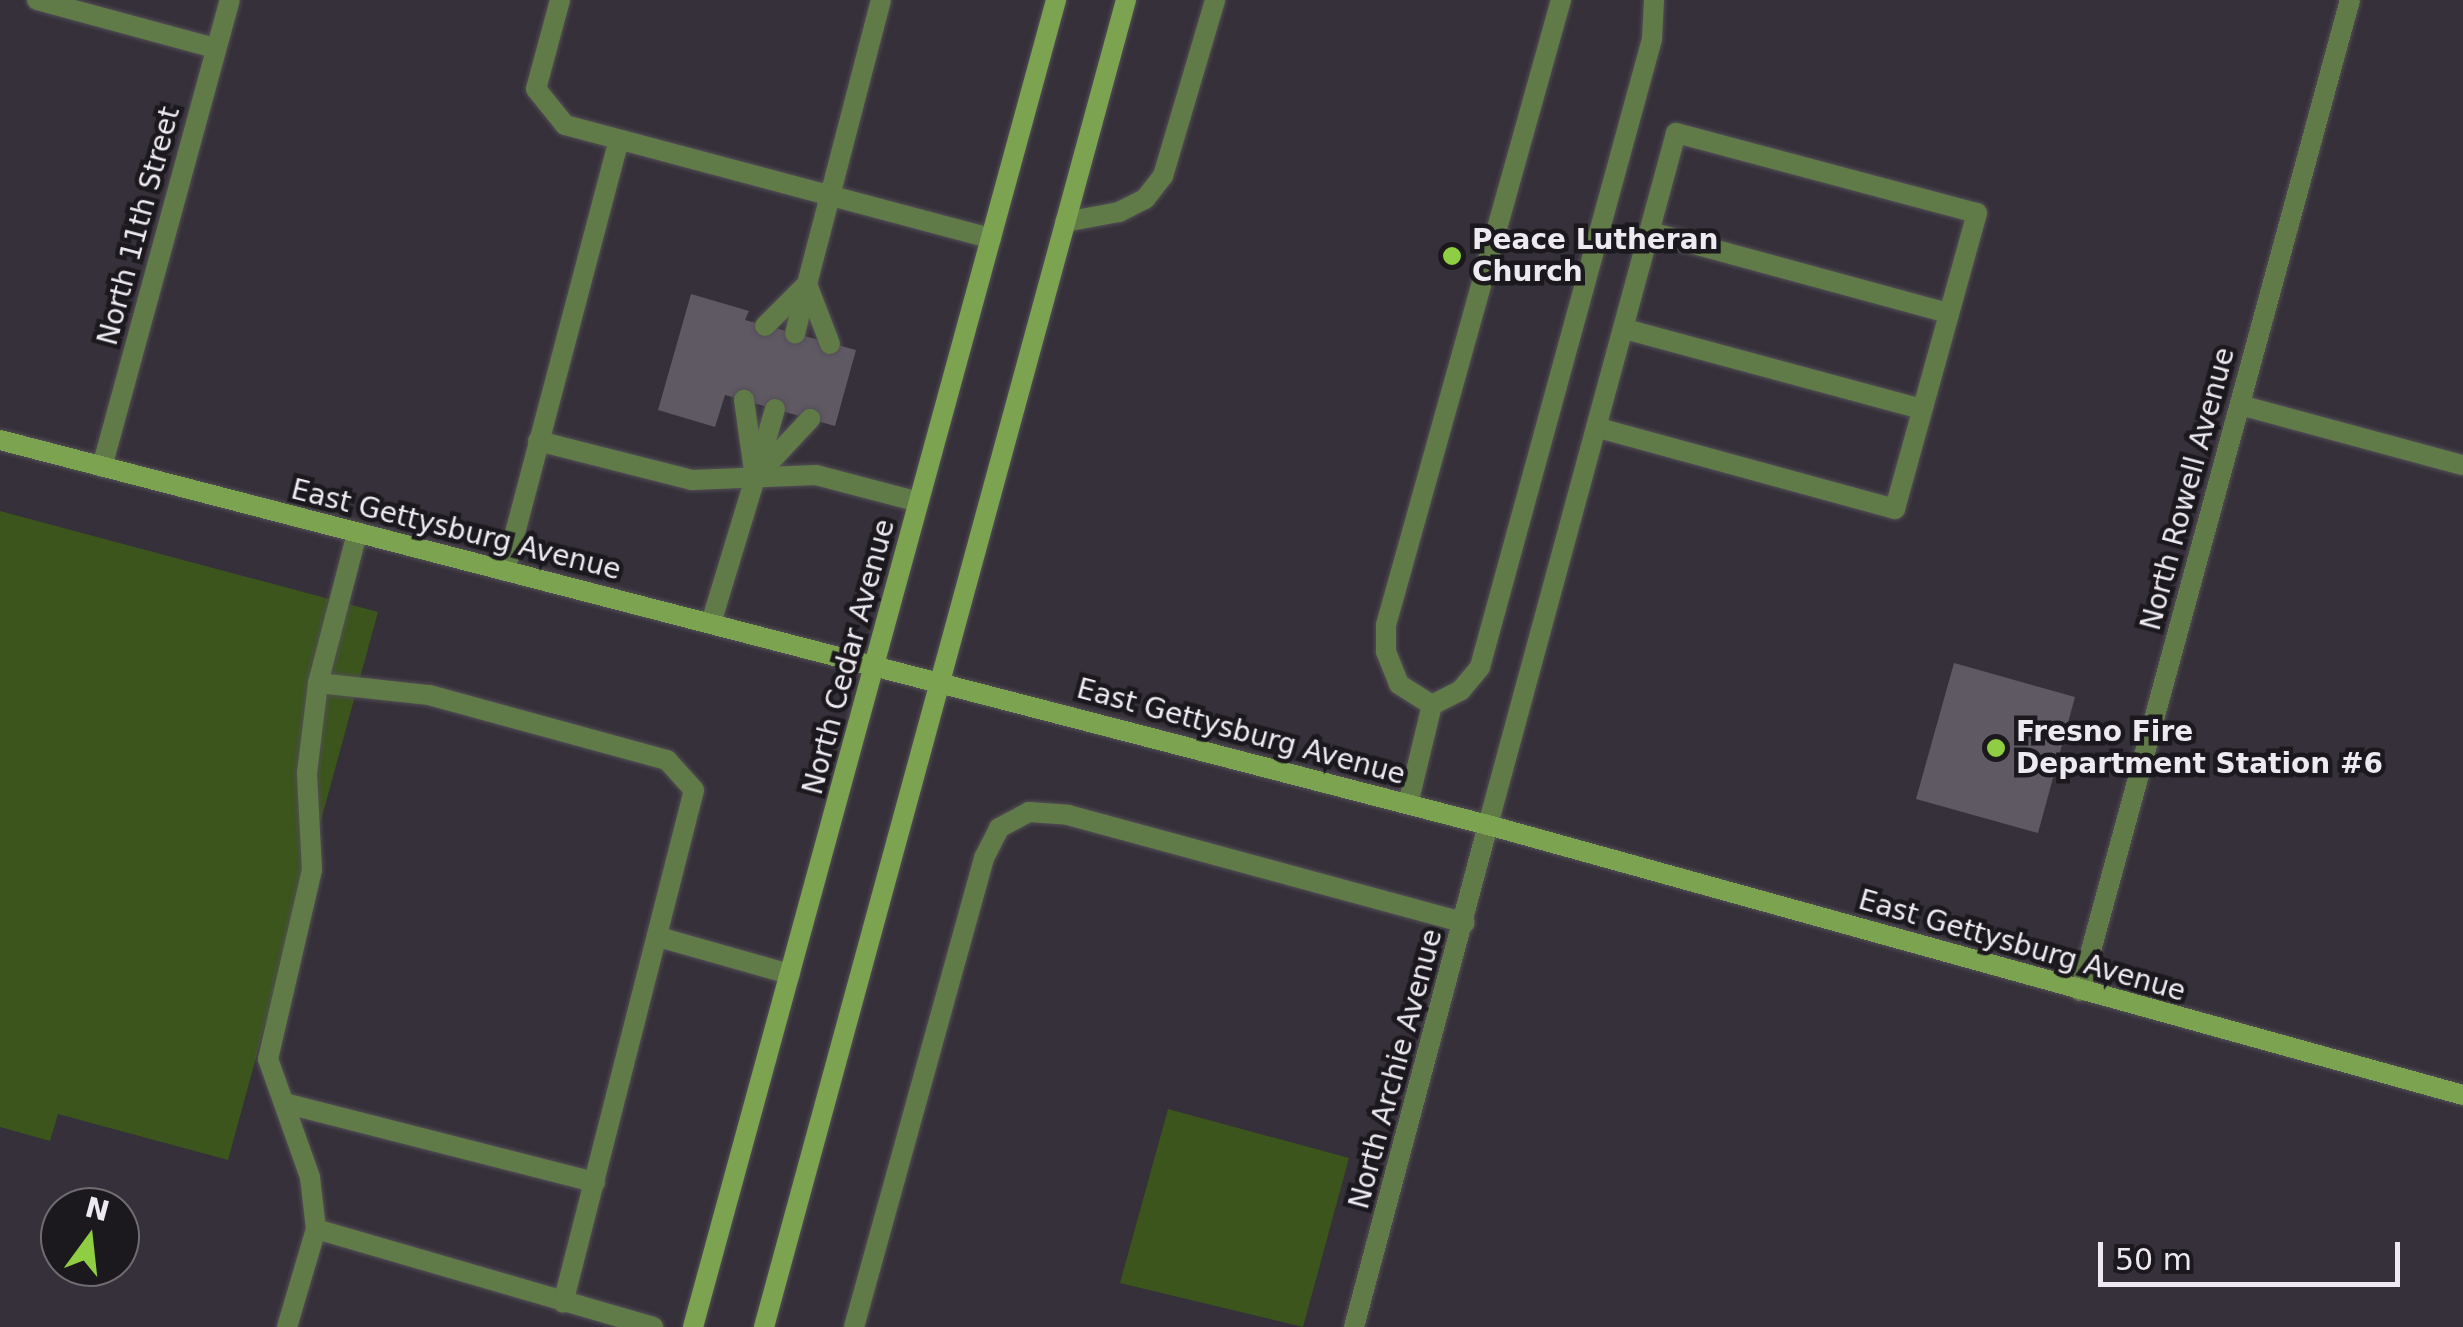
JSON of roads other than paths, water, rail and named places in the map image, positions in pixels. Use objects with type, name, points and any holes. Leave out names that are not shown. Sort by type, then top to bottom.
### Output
[{"type":"main road","name":"North Cedar Avenue","points":[[693,1327],[1056,0]]},
{"type":"main road","points":[[764,1327],[1126,0]]},
{"type":"main road","name":"East Gettysburg Avenue","points":[[0,440],[940,680],[1488,825],[2463,1096]]},
{"type":"street","points":[[37,0],[216,48]]},
{"type":"street","name":"North 11th Street","points":[[102,467],[230,0]]},
{"type":"street","points":[[560,0],[536,89],[565,125],[991,238]]},
{"type":"street","points":[[795,334],[881,0]]},
{"type":"street","points":[[1065,222],[1119,212],[1144,199],[1163,176],[1215,0]]},
{"type":"street","points":[[1408,804],[1432,705],[1462,690],[1480,666],[1652,39],[1654,0]]},
{"type":"street","name":"North Rowell Avenue","points":[[2080,992],[2350,0]]},
{"type":"street","points":[[1432,705],[1399,684],[1386,651],[1386,625],[1557,1]]},
{"type":"street","name":"North Archie Avenue","points":[[1354,1327],[1676,133],[1978,213],[1949,313]]},
{"type":"street","points":[[506,571],[619,140]]},
{"type":"street","points":[[1598,428],[1895,510],[1949,313],[1650,232]]},
{"type":"street","points":[[765,326],[807,284]]},
{"type":"street","points":[[807,284],[830,344]]},
{"type":"street","points":[[1625,329],[1922,410]]},
{"type":"street","points":[[744,400],[754,478]]},
{"type":"street","points":[[2240,405],[2463,466]]},
{"type":"street","points":[[711,622],[775,409]]},
{"type":"street","points":[[754,478],[810,419]]},
{"type":"street","points":[[538,441],[692,480],[816,475],[919,502]]},
{"type":"street","points":[[287,1327],[316,1228],[310,1177],[268,1060],[312,870],[307,773],[318,682],[357,533]]},
{"type":"street","points":[[318,682],[428,695],[667,760],[694,790],[660,937],[563,1302]]},
{"type":"street","points":[[854,1327],[984,858],[999,828],[1029,812],[1068,815],[1465,922]]},
{"type":"street","points":[[660,937],[790,974]]},
{"type":"street","points":[[284,1103],[595,1182]]},
{"type":"street","points":[[316,1228],[563,1302],[589,1318],[653,1327]]},
{"type":"place","name":"Peace Lutheran Church","points":[[1452,256]]},
{"type":"place","name":"Fresno Fire Department Station #6","points":[[1996,748]]}]
